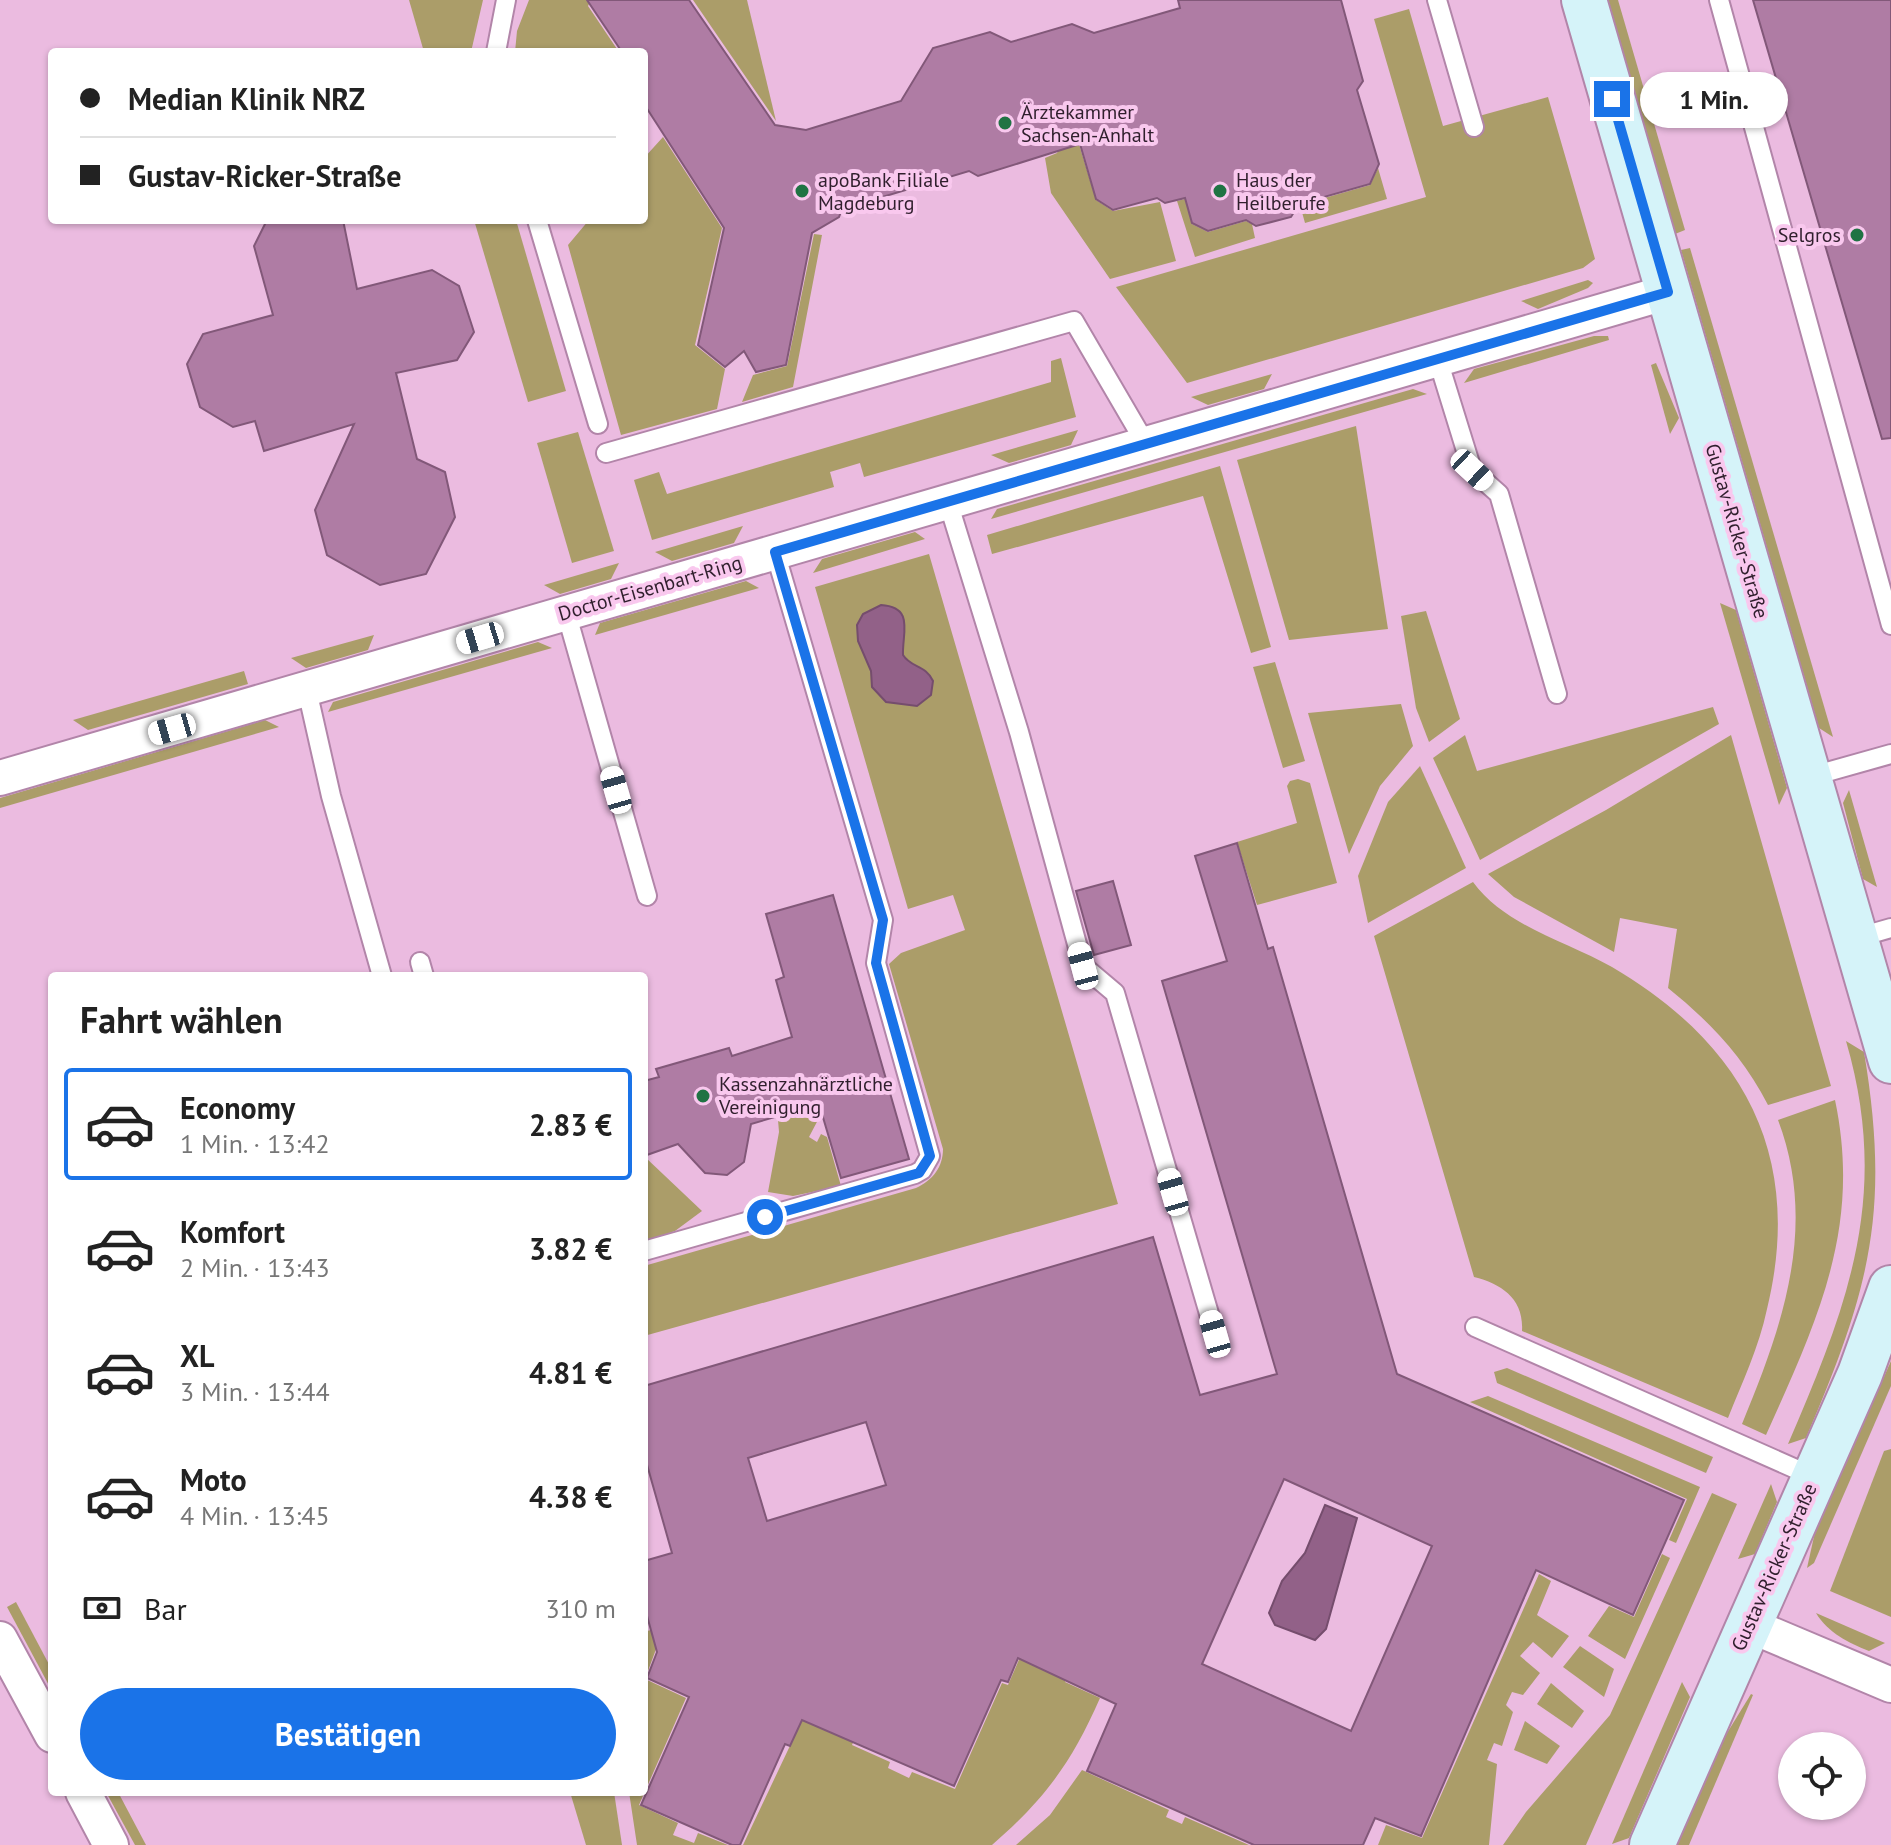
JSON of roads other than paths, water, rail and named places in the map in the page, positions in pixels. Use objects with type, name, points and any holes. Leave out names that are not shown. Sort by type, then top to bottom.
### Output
[{"type":"street","name":"Gustav-Ricker-Straße","points":[[1584,0],[1809,777],[1873,933],[1891,1061]]},
{"type":"street","name":"Doctor-Eisenbart-Ring","points":[[0,778],[1668,292]]},
{"type":"street","name":"Gustav-Ricker-Straße","points":[[1652,1845],[1878,1330],[1891,1288]]},
{"type":"street","points":[[1749,1625],[1891,1685]]},
{"type":"street","points":[[0,1639],[48,1728]]},
{"type":"street","points":[[85,1796],[111,1845]]},
{"type":"lane","points":[[497,48],[506,0]]},
{"type":"lane","points":[[1437,0],[1474,127]]},
{"type":"lane","points":[[1719,0],[1891,625]]},
{"type":"lane","points":[[538,224],[598,424]]},
{"type":"lane","points":[[606,453],[1074,321],[1147,446]]},
{"type":"lane","points":[[1438,360],[1472,470],[1499,494],[1557,694]]},
{"type":"lane","points":[[948,502],[1019,732],[1083,966],[1115,993],[1215,1334]]},
{"type":"lane","points":[[648,1250],[915,1174],[922,1170],[930,1156],[876,963],[883,920],[775,552]]},
{"type":"lane","points":[[566,612],[647,896]]},
{"type":"lane","points":[[307,690],[331,796],[381,972]]},
{"type":"lane","points":[[1809,777],[1891,754]]},
{"type":"lane","points":[[1475,1327],[1552,1364],[1814,1477]]},
{"type":"place","name":"Ärztekammer Sachsen-Anhalt","points":[[1005,123]]},
{"type":"place","name":"apoBank Filiale Magdeburg","points":[[802,191]]},
{"type":"place","name":"Haus der Heilberufe","points":[[1220,191]]},
{"type":"place","name":"Selgros","points":[[1857,235]]},
{"type":"place","name":"Kassenzahnärztliche Vereinigung","points":[[703,1096]]}]
